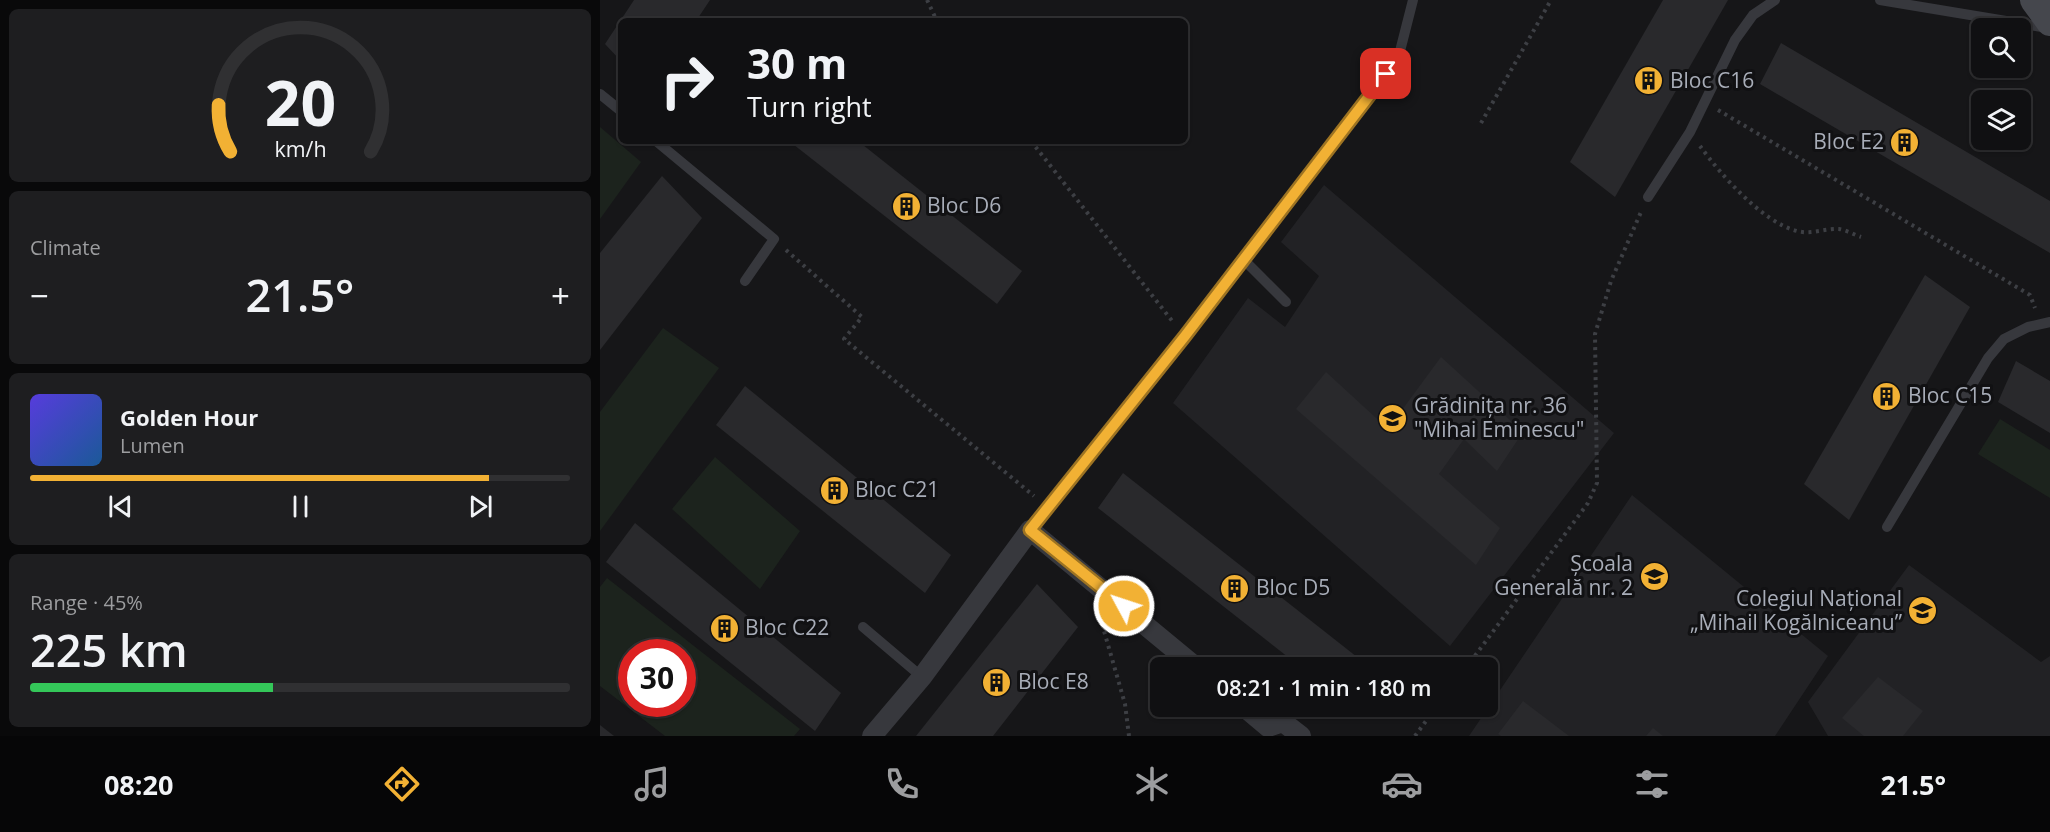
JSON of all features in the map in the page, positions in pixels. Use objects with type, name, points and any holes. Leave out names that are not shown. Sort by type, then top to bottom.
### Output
[{"type":"street","points":[[2034,0],[2050,22]]},
{"type":"street","points":[[872,736],[922,677],[1030,530],[1184,657]]},
{"type":"street","points":[[1256,717],[1268,727],[1283,722],[1301,736]]},
{"type":"lane","points":[[1030,530],[1185,336],[1398,60],[1413,0]]},
{"type":"lane","points":[[1648,197],[1690,132],[1735,40],[1753,15],[1775,0]]},
{"type":"lane","points":[[1880,0],[2050,28]]},
{"type":"lane","points":[[600,94],[618,109]]},
{"type":"lane","points":[[660,144],[774,239],[745,280]]},
{"type":"lane","points":[[1244,260],[1286,302]]},
{"type":"lane","points":[[1887,526],[1988,358],[2004,339],[2028,327],[2046,323]]},
{"type":"lane","points":[[863,627],[922,677]]},
{"type":"path","points":[[927,0],[936,18]]},
{"type":"path","points":[[1481,123],[1551,0]]},
{"type":"path","points":[[1705,101],[2030,295],[2046,323]]},
{"type":"path","points":[[1690,132],[1717,169],[1750,202],[1780,224],[1799,232],[1839,229],[1861,237]]},
{"type":"path","points":[[1033,144],[1185,336]]},
{"type":"path","points":[[1474,657],[1588,503],[1597,483],[1595,334],[1611,281],[1648,197]]},
{"type":"path","points":[[774,239],[862,317],[844,339],[1048,508]]},
{"type":"path","points":[[1088,576],[1125,704],[1129,736]]},
{"type":"path","points":[[1415,736],[1429,717]]},
{"type":"shaded area","points":[[600,127],[641,162],[600,219]]},
{"type":"shaded area","name":"Grădinița nr. 36 \"Mihai Eminescu\"","points":[[1324,185],[1614,433],[1450,646],[1173,403],[1248,298],[1285,327],[1319,276],[1281,242]]},
{"type":"shaded area","points":[[663,328],[719,368],[600,531],[600,412]]},
{"type":"shaded area","points":[[2000,419],[2050,450],[2050,498],[1978,454]]},
{"type":"shaded area","points":[[715,457],[800,531],[760,589],[672,509]]},
{"type":"shaded area","name":"Școala Generală nr. 2","points":[[1632,495],[1828,656],[1775,736],[1469,736],[1482,717],[1498,717],[1498,693]]},
{"type":"shaded area","name":"Colegiul Național „Mihail Kogălniceanu”","points":[[1909,565],[2041,662],[2050,656],[2050,736],[1828,736],[1808,702]]},
{"type":"shaded area","points":[[607,578],[685,639],[618,639],[618,700],[600,686],[600,587]]},
{"type":"shaded area","points":[[696,648],[800,729],[794,736],[665,736],[640,717],[696,717]]},
{"type":"building","points":[[634,0],[710,0],[698,18],[622,18]]},
{"type":"building","name":"Bloc C16","points":[[1663,0],[1728,0],[1615,197],[1570,162]]},
{"type":"building","points":[[618,24],[618,58],[605,44]]},
{"type":"building","name":"Bloc E2","points":[[1781,43],[2050,201],[2050,253],[1760,84]]},
{"type":"building","name":"Bloc D6","points":[[793,144],[862,144],[1022,271],[997,304]]},
{"type":"building","points":[[662,176],[702,218],[600,350],[600,253]]},
{"type":"building","name":"Bloc C15","points":[[1925,275],[1970,307],[1849,520],[1804,484]]},
{"type":"building","points":[[1441,357],[1523,432],[1497,471],[1464,439],[1439,474],[1500,528],[1476,565],[1296,409],[1326,372],[1388,429]]},
{"type":"building","points":[[2016,361],[2050,381],[2050,433],[1998,402]]},
{"type":"building","name":"Bloc C21","points":[[745,386],[951,555],[925,593],[716,425]]},
{"type":"building","name":"Bloc D5","points":[[1123,473],[1357,657],[1288,657],[1098,508]]},
{"type":"building","name":"Bloc C22","points":[[635,523],[841,693],[815,731],[606,562]]},
{"type":"building","name":"Bloc E8","points":[[1037,584],[1078,627],[993,736],[916,736]]},
{"type":"building","points":[[1878,677],[1923,711],[1903,736],[1864,736],[1842,718]]},
{"type":"building","points":[[1523,701],[1569,736],[1501,736],[1498,734]]},
{"type":"building","points":[[600,725],[614,736],[600,736]]},
{"type":"building","points":[[1653,728],[1663,736],[1646,736]]},
{"type":"place","name":"Bloc C16","points":[[1649,81]]},
{"type":"place","name":"Bloc E2","points":[[1905,142]]},
{"type":"place","name":"Bloc D6","points":[[906,206]]},
{"type":"place","name":"Bloc C15","points":[[1887,396]]},
{"type":"place","name":"Grădinița nr. 36 \"Mihai Eminescu\"","points":[[1393,418]]},
{"type":"place","name":"Bloc C21","points":[[834,490]]},
{"type":"place","name":"Școala Generală nr. 2","points":[[1654,576]]},
{"type":"place","name":"Bloc D5","points":[[1235,588]]},
{"type":"place","name":"Colegiul Național „Mihail Kogălniceanu”","points":[[1923,611]]},
{"type":"place","name":"Bloc C22","points":[[724,628]]},
{"type":"place","name":"Bloc E8","points":[[997,682]]},
{"type":"route","points":[[1124,606],[1030,530],[1185,336],[1386,74]]}]
